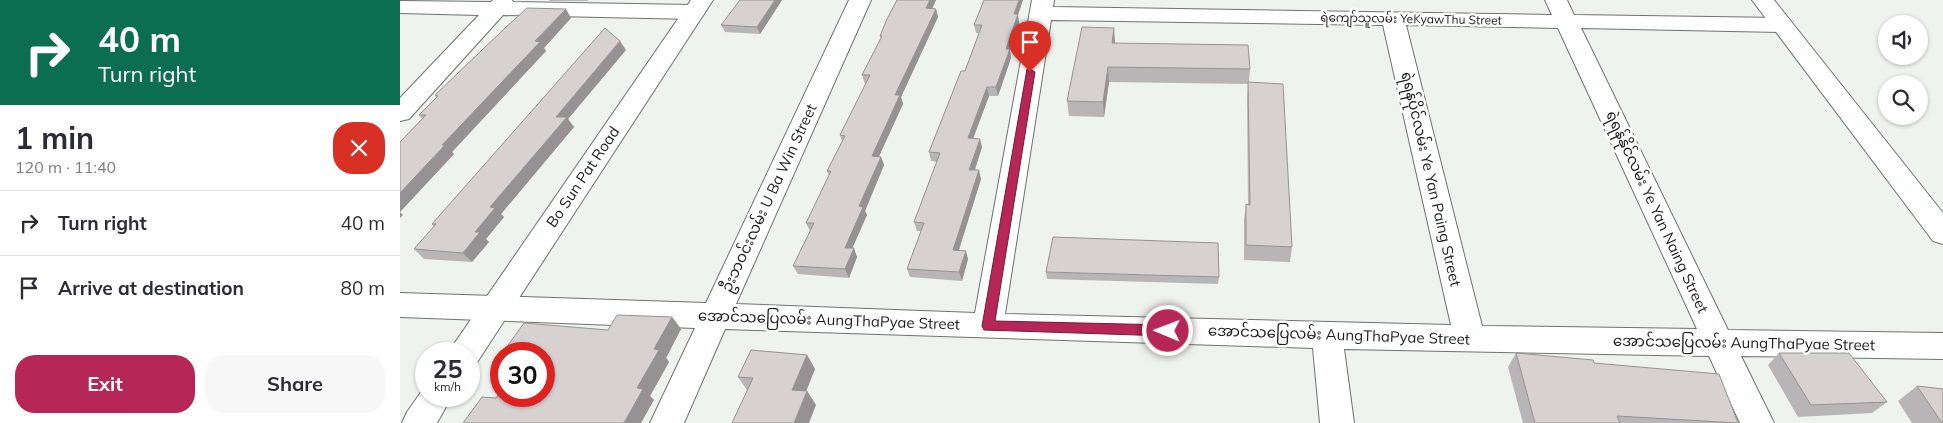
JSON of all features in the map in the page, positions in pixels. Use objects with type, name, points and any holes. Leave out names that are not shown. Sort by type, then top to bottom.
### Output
[{"type":"street","name":"ဦးဘဝင်းလမ်း U Ba Win Street","points":[[667,423],[860,0]]},
{"type":"street","points":[[1763,0],[1943,233]]},
{"type":"street","points":[[400,113],[500,5]]},
{"type":"street","points":[[400,8],[500,5],[698,6]]},
{"type":"street","name":"Bo Sun Pat Road","points":[[473,342],[698,6]]},
{"type":"street","points":[[988,326],[1041,6]]},
{"type":"street","name":"ရဲကျော်သူလမ်း YeKyawThu Street","points":[[1041,6],[1393,19],[1562,11],[1782,25]]},
{"type":"street","name":"ရဲရန်နိုင်လမ်း Ye Yan Naing Street","points":[[1562,11],[1757,423]]},
{"type":"street","name":"ရဲရန်ပိုင်လမ်း Ye Yan Paing Street","points":[[1393,19],[1470,339]]},
{"type":"street","name":"အောင်သပြေလမ်း AungThaPyae Street","points":[[400,305],[988,326],[1470,339],[1943,346]]},
{"type":"street","points":[[1327,335],[1337,423]]},
{"type":"street","points":[[418,423],[429,407]]},
{"type":"building","points":[[740,0],[775,0],[757,27],[721,25]]},
{"type":"building","points":[[897,0],[930,0],[926,8],[936,9],[895,95],[900,95],[872,156],[881,157],[859,206],[863,207],[845,248],[854,248],[845,269],[793,266],[814,223],[806,223],[831,171],[827,171],[845,136],[840,135],[870,75],[862,75],[882,36],[880,36]]},
{"type":"building","points":[[984,0],[1019,0],[1014,14],[1018,14],[1006,49],[1010,49],[996,87],[987,87],[968,138],[980,139],[969,170],[979,170],[953,250],[966,251],[959,272],[907,269],[924,223],[914,222],[940,153],[929,152],[961,71],[965,71],[982,25],[974,25]]},
{"type":"building","points":[[527,8],[566,9],[535,41],[540,42],[442,145],[445,145],[400,193],[400,142],[426,115],[419,115],[438,96],[435,95]]},
{"type":"building","points":[[1082,27],[1114,28],[1112,43],[1248,45],[1250,69],[1108,67],[1103,102],[1067,101]]},
{"type":"building","points":[[605,28],[620,41],[556,117],[567,117],[490,207],[495,208],[475,232],[480,232],[463,253],[414,249],[436,224],[432,224]]},
{"type":"building","points":[[1248,82],[1283,84],[1292,247],[1246,245],[1246,204],[1250,205]]},
{"type":"building","points":[[1053,237],[1218,243],[1219,277],[1046,272]]},
{"type":"building","points":[[617,315],[672,317],[654,349],[659,350],[637,388],[643,389],[624,423],[463,423],[475,407],[480,407],[482,397],[490,398],[490,407],[555,407],[555,342],[510,342],[524,323],[608,330]]},
{"type":"building","points":[[751,350],[807,355],[792,390],[807,391],[794,423],[732,423],[753,378],[738,377]]},
{"type":"building","points":[[1516,353],[1593,360],[1594,363],[1719,374],[1738,423],[1617,416],[1620,423],[1535,423]]},
{"type":"building","points":[[1779,353],[1849,353],[1887,402],[1811,405]]},
{"type":"building","points":[[1917,386],[1943,389],[1943,423],[1942,423]]},
{"type":"route","points":[[1030,72],[988,326],[1168,331]]}]
